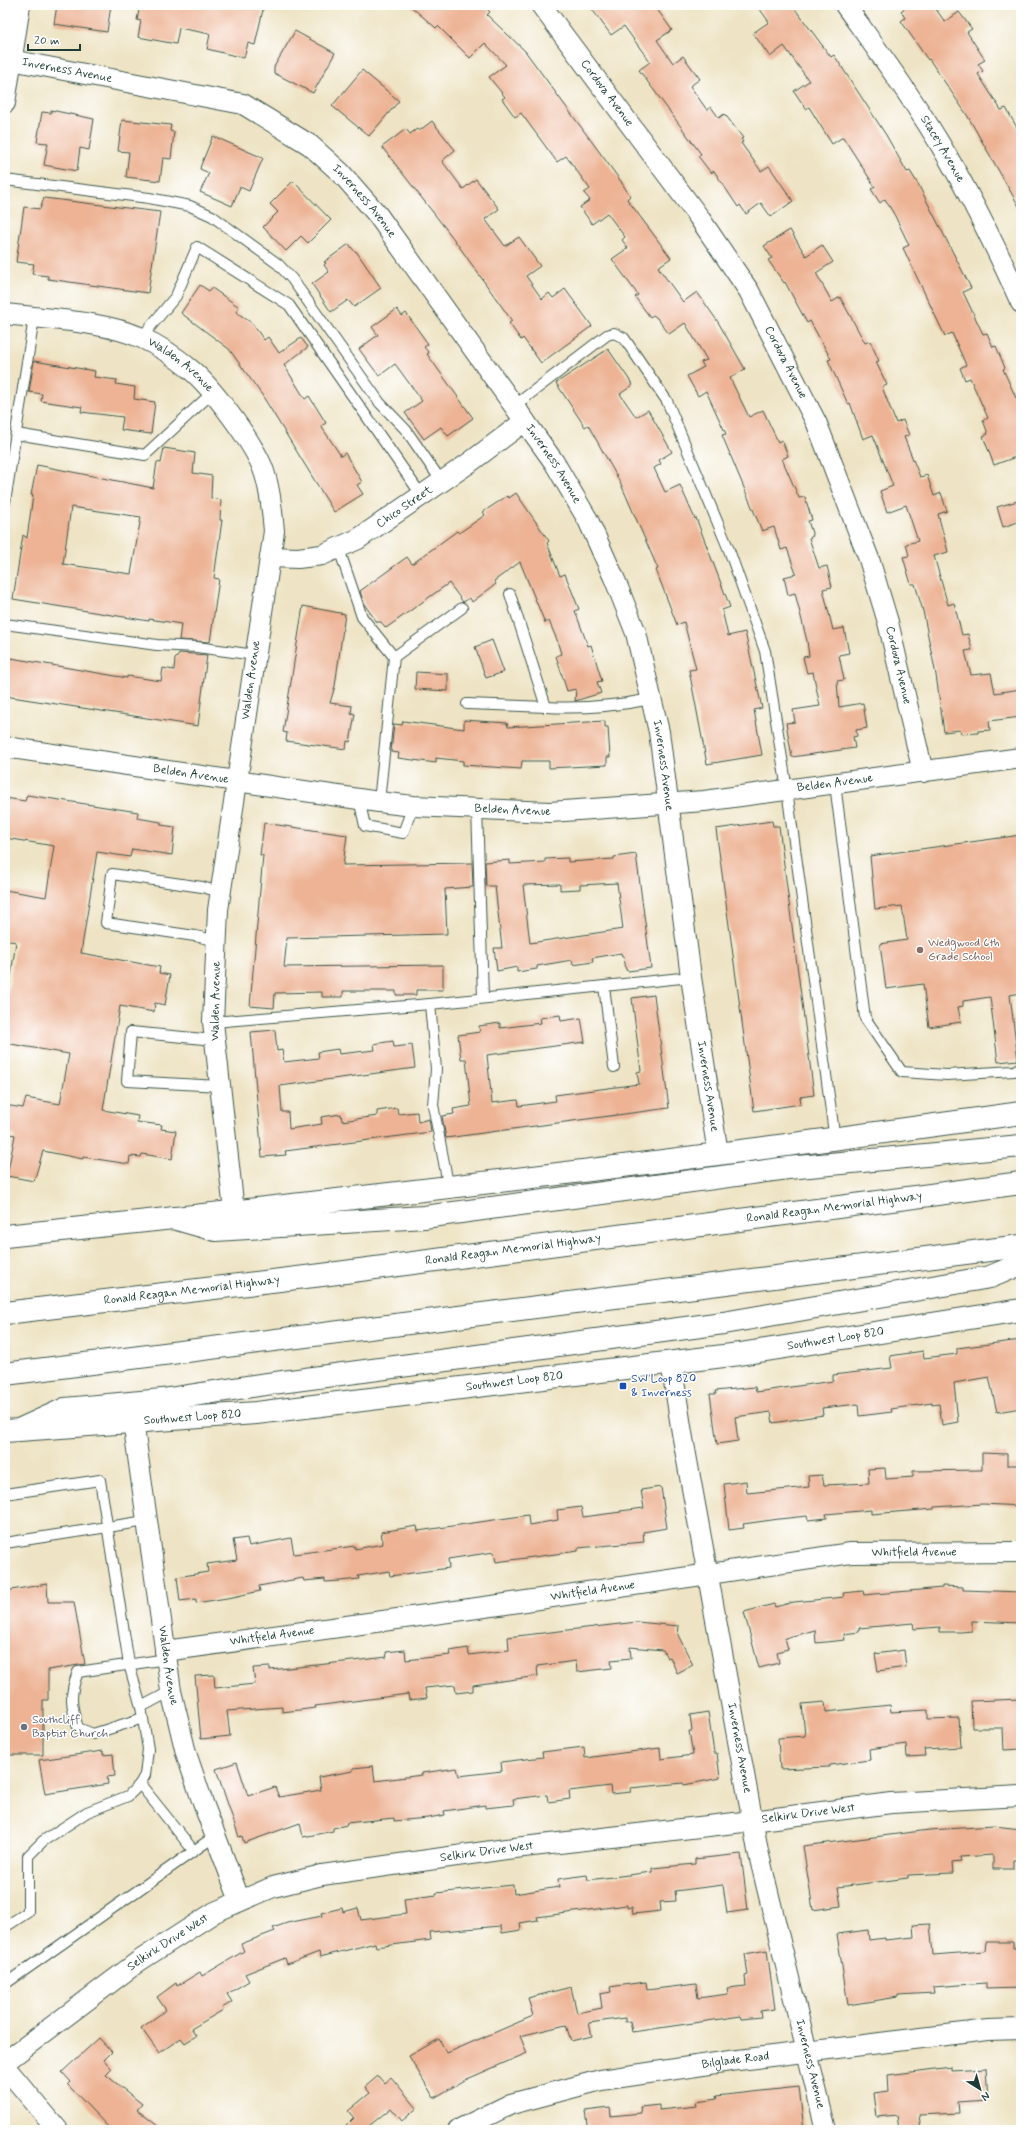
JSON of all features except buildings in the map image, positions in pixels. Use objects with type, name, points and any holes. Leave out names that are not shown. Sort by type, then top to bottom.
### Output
[{"type":"main road","points":[[8,1237],[234,1211],[448,1189],[835,1140],[1021,1113]]},
{"type":"main road","points":[[173,1218],[215,1230],[424,1217],[788,1168],[1021,1146]]},
{"type":"main road","name":"Ronald Reagan Memorial Highway","points":[[5,1312],[330,1274],[1021,1183]]},
{"type":"main road","points":[[5,1374],[1021,1246]]},
{"type":"main road","points":[[13,1430],[65,1410],[169,1399],[253,1386],[723,1323],[990,1277],[1021,1264]]},
{"type":"main road","name":"Southwest Loop 820","points":[[13,1430],[256,1413],[740,1354],[1021,1310]]},
{"type":"street","points":[[5,104],[20,5]]},
{"type":"street","name":"Cordova Avenue","points":[[541,5],[698,216],[749,291],[818,424],[873,573],[888,622],[923,772]]},
{"type":"street","name":"Stacey Avenue","points":[[845,5],[898,79],[947,156],[1002,261],[1021,303]]},
{"type":"street","name":"Inverness Avenue","points":[[11,60],[243,104],[310,145],[341,173],[377,214],[554,462],[588,520],[615,580],[636,633],[659,732],[670,804],[691,977],[718,1154]]},
{"type":"street","name":"Walden Avenue","points":[[5,314],[89,325],[141,338],[167,352],[191,369],[212,393],[241,431],[262,466],[271,500],[274,532],[220,892],[214,1031],[234,1211]]},
{"type":"street","name":"Chico Street","points":[[270,557],[298,558],[322,555],[339,549],[358,539],[442,482],[519,414]]},
{"type":"street","name":"Belden Avenue","points":[[5,747],[379,802],[413,806],[550,812],[670,804],[835,784],[1021,758]]},
{"type":"street","name":"Inverness Avenue","points":[[671,1362],[752,1822],[826,2130]]},
{"type":"street","name":"Walden Avenue","points":[[133,1421],[171,1691],[186,1753],[215,1836],[240,1900]]},
{"type":"street","name":"Whitfield Avenue","points":[[166,1655],[707,1573],[851,1554],[1021,1552]]},
{"type":"street","name":"Selkirk Drive West","points":[[5,2062],[139,1961],[215,1912],[273,1887],[322,1875],[506,1849],[752,1822],[891,1803],[1021,1796]]},
{"type":"street","name":"Bilglade Road","points":[[458,2130],[512,2104],[601,2080],[730,2061],[988,2030],[1021,2030]]},
{"type":"street","points":[[5,2067],[58,2130]]},
{"type":"lane","points":[[5,180],[149,198],[190,206],[212,216],[278,264],[292,278],[380,403],[406,430],[442,482]]},
{"type":"lane","points":[[141,338],[176,296],[197,247],[289,305],[422,496]]},
{"type":"lane","points":[[5,502],[34,318]]},
{"type":"lane","points":[[519,414],[607,335],[614,334],[624,338],[667,401],[729,550],[765,651],[787,790],[835,1140]]},
{"type":"lane","points":[[16,434],[145,455],[212,393]]},
{"type":"lane","points":[[339,549],[362,617],[394,657],[379,802]]},
{"type":"lane","points":[[510,594],[546,707]]},
{"type":"lane","points":[[394,657],[462,608]]},
{"type":"lane","points":[[5,624],[157,645],[197,647],[255,655]]},
{"type":"lane","points":[[467,704],[593,707],[622,705],[651,699]]},
{"type":"lane","points":[[835,784],[865,1018],[902,1072],[947,1075],[1014,1071],[1021,1067]]},
{"type":"lane","points":[[359,799],[365,826],[403,833],[413,806]]},
{"type":"lane","points":[[477,808],[483,997]]},
{"type":"lane","points":[[218,941],[195,936],[106,923],[112,874],[202,887],[220,892]]},
{"type":"lane","points":[[220,1086],[127,1081],[131,1032],[214,1031],[483,997],[691,977]]},
{"type":"lane","points":[[604,986],[614,1067]]},
{"type":"lane","points":[[430,1004],[436,1069],[433,1105],[448,1189]]},
{"type":"lane","points":[[5,1494],[100,1480],[129,1664],[141,1707],[148,1749],[145,1775],[140,1784],[128,1796],[87,1812],[43,1841],[28,1856],[28,1912],[5,1927]]},
{"type":"lane","points":[[5,1543],[146,1521]]},
{"type":"lane","points":[[143,1718],[93,1734],[78,1728],[73,1711],[72,1690],[78,1672],[129,1664],[166,1655]]},
{"type":"lane","points":[[141,1707],[171,1691]]},
{"type":"lane","points":[[140,1784],[193,1850]]},
{"type":"lane","points":[[5,1984],[193,1850],[215,1836]]},
{"type":"place","name":"Wedgwood 6th Grade School","points":[[920,950]]},
{"type":"place","name":"SW Loop 820 & Inverness","points":[[623,1386]]},
{"type":"place","name":"Southcliff Baptist Church","points":[[24,1727]]}]
